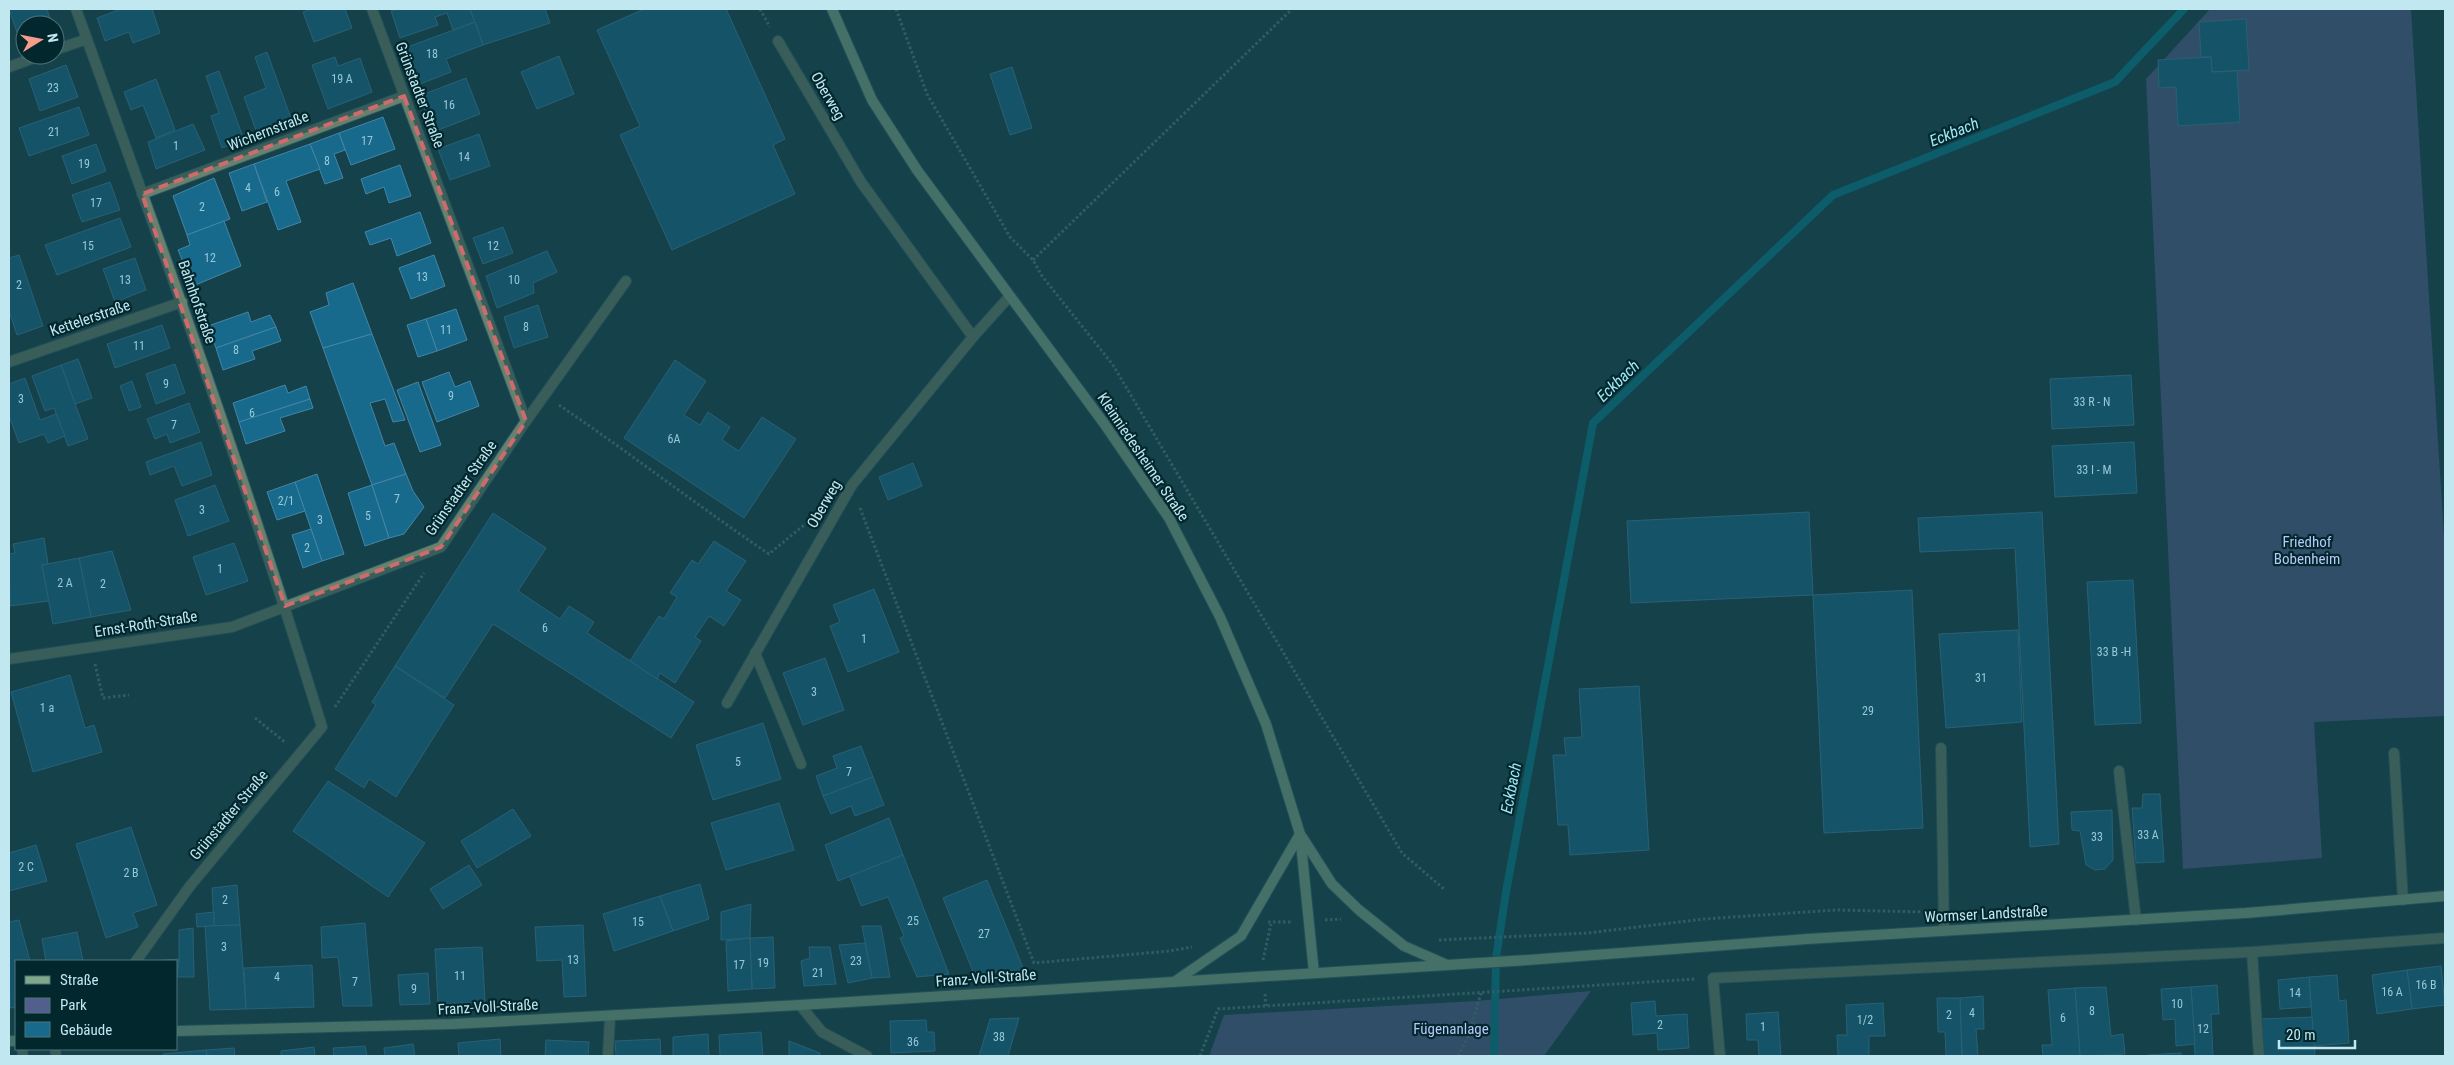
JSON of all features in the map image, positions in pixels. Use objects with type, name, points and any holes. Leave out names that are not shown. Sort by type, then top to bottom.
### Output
[{"type":"main road","name":"Kleinniedesheimer Straße","points":[[832,9],[872,100],[917,170],[1103,422],[1169,518],[1220,617],[1266,724],[1300,834],[1314,973]]},
{"type":"main road","points":[[1174,982],[1241,936],[1300,834],[1332,884],[1359,910],[1404,946],[1448,966]]},
{"type":"main road","name":"Wormser Landstraße","points":[[1314,973],[1448,966],[1944,931],[2136,920],[2445,896]]},
{"type":"main road","name":"Franz-Voll-Straße","points":[[178,1031],[453,1024],[610,1016],[1314,973]]},
{"type":"street","name":"Bahnhofstraße","points":[[76,9],[182,302],[285,606]]},
{"type":"street","name":"Grünstadter Straße","points":[[285,606],[441,547],[526,421],[372,9]]},
{"type":"street","points":[[65,47],[87,39]]},
{"type":"street","name":"Oberweg","points":[[778,40],[861,182],[973,337]]},
{"type":"street","name":"Wichernstraße","points":[[142,194],[404,96]]},
{"type":"street","points":[[526,421],[626,281]]},
{"type":"street","name":"Oberweg","points":[[727,703],[852,485],[973,337],[1010,298]]},
{"type":"street","name":"Kettelerstraße","points":[[9,362],[182,302]]},
{"type":"street","points":[[285,606],[322,727]]},
{"type":"street","name":"Ernst-Roth-Straße","points":[[9,659],[232,626],[285,606]]},
{"type":"street","points":[[755,653],[801,764]]},
{"type":"street","name":"Grünstadter Straße","points":[[137,960],[184,894],[322,727]]},
{"type":"street","points":[[1941,748],[1944,931]]},
{"type":"street","points":[[2394,753],[2403,900]]},
{"type":"street","points":[[2119,771],[2136,920]]},
{"type":"street","points":[[1720,1056],[1713,978],[2252,952],[2445,938]]},
{"type":"street","points":[[2252,952],[2259,1056]]},
{"type":"street","points":[[800,1005],[822,1032],[867,1056]]},
{"type":"street","points":[[608,1056],[610,1016]]},
{"type":"path","points":[[896,9],[927,94],[1010,237],[1033,260],[1042,276],[1113,365],[1402,853],[1444,889]]},
{"type":"path","points":[[1033,260],[1292,9]]},
{"type":"path","points":[[544,395],[634,456],[702,509],[769,554],[814,516]]},
{"type":"path","points":[[852,485],[1034,963],[1170,951],[1198,944]]},
{"type":"path","points":[[322,727],[441,547]]},
{"type":"path","points":[[92,647],[103,698],[129,695]]},
{"type":"path","points":[[255,718],[300,754]]},
{"type":"path","points":[[1255,914],[1271,924],[1352,918],[1359,910]]},
{"type":"path","points":[[1436,940],[1476,940],[1588,934],[1704,919],[1836,910],[1944,912]]},
{"type":"path","points":[[1200,1056],[1218,1009],[1713,978]]},
{"type":"path","points":[[1458,1056],[1468,1037],[1480,993]]},
{"type":"highlighted area","points":[[404,96],[526,421],[441,547],[285,606],[142,194]]},
{"type":"green space","name":"Friedhof Bobenheim","points":[[2210,9],[2411,9],[2445,552],[2445,716],[2314,722],[2322,858],[2183,869],[2146,79]]},
{"type":"green space","name":"Fügenanlage","points":[[1591,991],[1544,1056],[1209,1056],[1224,1015],[1476,1001]]},
{"type":"building","points":[[9,9],[47,9],[49,15],[15,15],[15,26]]},
{"type":"building","points":[[121,9],[152,9],[160,33],[133,43],[129,32],[105,41],[97,18]]},
{"type":"building","points":[[312,9],[345,9],[352,28],[314,42],[303,12]]},
{"type":"building","points":[[398,9],[470,9],[475,22],[453,30],[447,13],[435,17],[438,25],[400,38],[391,11]]},
{"type":"building","points":[[470,9],[545,9],[550,23],[483,45]]},
{"type":"building","points":[[644,9],[726,9],[785,139],[773,145],[795,194],[672,250],[620,135],[640,126],[597,30]]},
{"type":"building","points":[[2246,19],[2249,70],[2212,72],[2211,57],[2201,57],[2199,22]]},
{"type":"building","points":[[475,22],[483,45],[446,59],[451,72],[415,86],[402,49]]},
{"type":"building","points":[[267,52],[292,121],[257,133],[244,97],[266,88],[255,57]]},
{"type":"building","points":[[559,56],[574,94],[537,109],[521,72]]},
{"type":"building","points":[[335,57],[338,66],[360,58],[372,92],[328,109],[312,65]]},
{"type":"building","points":[[2211,57],[2212,72],[2237,71],[2240,122],[2178,126],[2176,87],[2159,88],[2158,60]]},
{"type":"building","points":[[66,65],[78,97],[40,111],[29,79]]},
{"type":"building","points":[[1012,67],[1032,128],[1010,135],[990,74]]},
{"type":"building","points":[[219,71],[244,140],[222,148],[211,116],[219,113],[206,76]]},
{"type":"building","points":[[466,78],[480,114],[433,132],[419,96]]},
{"type":"building","points":[[156,79],[175,130],[156,138],[143,105],[131,110],[124,92]]},
{"type":"building","points":[[79,107],[89,135],[29,156],[19,128]]},
{"type":"building","points":[[383,117],[395,149],[351,165],[339,133]]},
{"type":"building","points":[[193,124],[205,150],[156,169],[148,142]]},
{"type":"building","points":[[339,133],[345,150],[334,154],[343,178],[325,184],[310,144]]},
{"type":"building","points":[[479,134],[490,166],[450,180],[438,149]]},
{"type":"building","points":[[96,144],[106,171],[72,184],[62,156]]},
{"type":"building","points":[[310,144],[320,169],[286,181],[301,222],[278,230],[254,164]]},
{"type":"building","points":[[254,164],[267,202],[242,211],[229,173]]},
{"type":"building","points":[[400,165],[411,196],[389,203],[384,187],[366,194],[361,179]]},
{"type":"building","points":[[214,178],[230,219],[187,235],[173,196]]},
{"type":"building","points":[[110,182],[120,210],[82,222],[72,195]]},
{"type":"building","points":[[420,212],[431,243],[397,256],[391,238],[370,245],[365,232]]},
{"type":"building","points":[[120,218],[131,247],[57,275],[45,245]]},
{"type":"building","points":[[224,221],[241,266],[193,286],[178,250],[190,245],[187,235]]},
{"type":"building","points":[[503,227],[513,253],[483,264],[473,238]]},
{"type":"building","points":[[547,251],[557,272],[533,283],[534,293],[497,308],[486,276]]},
{"type":"building","points":[[19,255],[43,326],[17,335],[9,311],[9,258]]},
{"type":"building","points":[[434,255],[445,286],[411,299],[399,268]]},
{"type":"building","points":[[135,258],[146,290],[115,302],[103,269]]},
{"type":"building","points":[[353,283],[372,334],[323,348],[310,312],[329,305],[326,293]]},
{"type":"building","points":[[538,305],[548,337],[514,348],[504,317]]},
{"type":"building","points":[[456,309],[467,340],[437,351],[426,319]]},
{"type":"building","points":[[248,312],[251,322],[270,315],[276,327],[216,348],[208,326]]},
{"type":"building","points":[[426,319],[437,351],[418,357],[407,325]]},
{"type":"building","points":[[162,325],[170,348],[115,368],[107,344]]},
{"type":"building","points":[[276,327],[281,341],[252,351],[255,359],[223,370],[216,348]]},
{"type":"building","points":[[372,334],[405,420],[393,422],[385,399],[370,403],[385,446],[394,443],[406,474],[372,485],[323,348]]},
{"type":"building","points":[[78,359],[92,398],[75,404],[61,365]]},
{"type":"building","points":[[675,360],[706,381],[684,415],[700,425],[708,412],[730,427],[722,440],[739,451],[762,417],[796,439],[744,518],[624,438]]},
{"type":"building","points":[[175,364],[185,393],[156,404],[146,374]]},
{"type":"building","points":[[61,365],[88,439],[68,446],[54,408],[45,411],[32,376]]},
{"type":"building","points":[[449,372],[455,387],[470,381],[479,406],[437,422],[422,382]]},
{"type":"building","points":[[2131,375],[2134,425],[2052,429],[2050,379]]},
{"type":"building","points":[[25,378],[40,420],[56,414],[65,436],[48,443],[44,434],[19,443],[9,416],[9,384]]},
{"type":"building","points":[[132,381],[141,407],[129,411],[120,386]]},
{"type":"building","points":[[418,382],[441,445],[420,452],[397,390]]},
{"type":"building","points":[[285,385],[288,393],[306,386],[310,399],[239,422],[233,403]]},
{"type":"building","points":[[310,399],[313,408],[280,418],[285,431],[246,444],[239,422]]},
{"type":"building","points":[[189,403],[200,432],[170,443],[167,434],[155,439],[147,419]]},
{"type":"building","points":[[201,442],[212,475],[182,486],[174,466],[150,475],[146,462]]},
{"type":"building","points":[[2134,442],[2137,493],[2055,497],[2052,446]]},
{"type":"building","points":[[913,463],[922,486],[888,500],[879,477]]},
{"type":"building","points":[[317,474],[344,554],[322,561],[295,482]]},
{"type":"building","points":[[406,474],[413,491],[424,507],[404,534],[389,538],[372,485]]},
{"type":"building","points":[[295,482],[305,511],[277,520],[267,492]]},
{"type":"building","points":[[215,485],[229,521],[188,536],[175,500]]},
{"type":"building","points":[[372,485],[389,538],[365,546],[348,493]]},
{"type":"building","points":[[1809,512],[1813,595],[1631,603],[1627,521]]},
{"type":"building","points":[[2042,512],[2059,844],[2030,847],[2015,548],[1920,552],[1918,518]]},
{"type":"building","points":[[493,513],[546,548],[518,591],[560,619],[569,606],[594,622],[587,633],[694,702],[671,738],[493,624],[445,698],[395,666]]},
{"type":"building","points":[[311,529],[322,561],[303,568],[292,535]]},
{"type":"building","points":[[44,538],[48,564],[42,565],[49,601],[10,606],[9,554],[15,553],[13,544]]},
{"type":"building","points":[[714,541],[746,561],[726,591],[741,600],[724,626],[709,616],[695,637],[701,641],[675,683],[660,673],[657,679],[630,661],[659,616],[664,619],[677,597],[670,593],[692,560],[698,564]]},
{"type":"building","points":[[234,543],[248,581],[206,595],[193,557]]},
{"type":"building","points":[[112,551],[131,610],[91,617],[79,558]]},
{"type":"building","points":[[79,558],[91,617],[53,624],[42,565]]},
{"type":"building","points":[[2133,580],[2141,723],[2095,725],[2087,582]]},
{"type":"building","points":[[874,589],[899,652],[848,672],[830,626],[840,622],[833,605]]},
{"type":"building","points":[[1912,590],[1923,828],[1824,833],[1813,595]]},
{"type":"building","points":[[2018,630],[2022,722],[1946,728],[1939,634]]},
{"type":"building","points":[[825,658],[844,710],[803,725],[783,673]]},
{"type":"building","points":[[395,666],[454,705],[396,797],[369,779],[364,788],[335,769],[376,705],[372,702]]},
{"type":"building","points":[[70,675],[85,728],[94,725],[102,752],[33,772],[11,692]]},
{"type":"building","points":[[1639,686],[1649,850],[1570,855],[1568,825],[1558,825],[1553,755],[1566,755],[1564,738],[1582,737],[1579,689]]},
{"type":"building","points":[[763,723],[781,779],[713,800],[696,745]]},
{"type":"building","points":[[861,746],[873,777],[823,796],[816,776],[837,768],[833,756]]},
{"type":"building","points":[[873,777],[884,805],[855,816],[851,806],[831,814],[823,796]]},
{"type":"building","points":[[328,781],[425,843],[388,897],[293,831]]},
{"type":"building","points":[[2143,794],[2160,794],[2164,862],[2136,863],[2132,808],[2142,808]]},
{"type":"building","points":[[779,803],[794,850],[726,870],[711,823]]},
{"type":"building","points":[[513,809],[531,836],[477,868],[461,841]]},
{"type":"building","points":[[2112,810],[2113,860],[2105,869],[2095,870],[2086,865],[2080,831],[2072,830],[2071,812]]},
{"type":"building","points":[[889,818],[903,855],[838,881],[825,845]]},
{"type":"building","points":[[131,827],[157,905],[133,913],[138,927],[106,938],[76,844]]},
{"type":"building","points":[[36,845],[47,881],[9,891],[9,853]]},
{"type":"building","points":[[903,855],[949,974],[917,977],[900,938],[904,936],[888,897],[861,906],[850,876]]},
{"type":"building","points":[[469,865],[482,885],[443,909],[430,889]]},
{"type":"building","points":[[987,880],[1024,970],[974,974],[943,898]]},
{"type":"building","points":[[700,884],[709,919],[673,931],[660,896]]},
{"type":"building","points":[[237,885],[240,925],[214,926],[212,888]]},
{"type":"building","points":[[660,896],[673,931],[614,951],[603,914]]},
{"type":"building","points":[[751,904],[750,938],[721,940],[721,912]]},
{"type":"building","points":[[214,912],[214,926],[197,927],[196,914]]},
{"type":"building","points":[[19,920],[30,960],[15,960],[15,1007],[10,1008],[9,922]]},
{"type":"building","points":[[365,923],[372,1006],[343,1006],[338,957],[322,958],[321,927]]},
{"type":"building","points":[[240,925],[246,1009],[210,1010],[205,926]]},
{"type":"building","points":[[583,925],[586,996],[564,997],[562,960],[537,961],[535,927]]},
{"type":"building","points":[[862,926],[881,926],[890,977],[872,978]]},
{"type":"building","points":[[193,928],[194,977],[178,977],[179,930]]},
{"type":"building","points":[[77,932],[83,960],[46,960],[42,939]]},
{"type":"building","points":[[773,937],[775,988],[752,989],[750,938]]},
{"type":"building","points":[[750,938],[752,989],[728,991],[726,941]]},
{"type":"building","points":[[865,943],[872,978],[848,983],[839,945]]},
{"type":"building","points":[[482,947],[485,1002],[438,1004],[435,949]]},
{"type":"building","points":[[809,947],[830,947],[836,984],[804,986],[801,961],[810,958]]},
{"type":"building","points":[[312,965],[314,1007],[246,1009],[244,968]]},
{"type":"building","points":[[2441,966],[2445,1005],[2412,1009],[2407,970]]},
{"type":"building","points":[[2407,970],[2412,1009],[2377,1014],[2372,975]]},
{"type":"building","points":[[428,973],[430,1004],[400,1005],[398,975]]},
{"type":"building","points":[[2337,975],[2339,1001],[2346,1000],[2349,1043],[2314,1046],[2309,977]]},
{"type":"building","points":[[2309,977],[2311,1007],[2280,1009],[2278,980]]},
{"type":"building","points":[[2217,985],[2219,1014],[2211,1014],[2213,1056],[2195,1056],[2191,987]]},
{"type":"building","points":[[2106,987],[2111,1036],[2123,1034],[2125,1054],[2080,1056],[2075,988]]},
{"type":"building","points":[[2191,987],[2195,1044],[2176,1046],[2175,1019],[2163,1020],[2161,989]]},
{"type":"building","points":[[2075,988],[2080,1056],[2043,1056],[2042,1045],[2052,1045],[2048,990]]},
{"type":"building","points":[[1983,996],[1984,1029],[1976,1029],[1978,1056],[1962,1056],[1960,998]]},
{"type":"building","points":[[1937,998],[1960,998],[1962,1056],[1946,1056],[1945,1032],[1938,1032]]},
{"type":"building","points":[[1655,1001],[1656,1016],[1687,1014],[1689,1048],[1658,1050],[1657,1033],[1633,1035],[1631,1003]]},
{"type":"building","points":[[1883,1003],[1885,1036],[1869,1036],[1869,1056],[1838,1056],[1837,1035],[1847,1035],[1846,1005]]},
{"type":"building","points":[[1778,1012],[1781,1056],[1759,1056],[1758,1040],[1747,1040],[1746,1014]]},
{"type":"building","points":[[2312,1017],[2315,1056],[2263,1056],[2260,1019]]},
{"type":"building","points":[[1019,1018],[1008,1056],[979,1056],[990,1019]]},
{"type":"building","points":[[926,1020],[927,1032],[934,1032],[935,1051],[891,1053],[890,1021]]},
{"type":"building","points":[[761,1032],[763,1056],[720,1056],[719,1035]]},
{"type":"building","points":[[708,1034],[709,1056],[673,1056],[673,1037]]},
{"type":"building","points":[[500,1039],[501,1056],[459,1056],[458,1043]]},
{"type":"building","points":[[660,1039],[661,1056],[616,1056],[615,1041]]},
{"type":"building","points":[[546,1040],[589,1042],[588,1056],[545,1056]]},
{"type":"building","points":[[789,1041],[820,1053],[820,1056],[789,1056]]},
{"type":"building","points":[[413,1044],[415,1056],[385,1056],[384,1048]]},
{"type":"building","points":[[365,1046],[367,1056],[334,1056],[333,1048]]},
{"type":"building","points":[[314,1047],[315,1056],[281,1056],[281,1051]]},
{"type":"building","points":[[234,1048],[235,1056],[207,1056],[206,1050]]},
{"type":"building","points":[[206,1050],[207,1056],[163,1056],[163,1054]]},
{"type":"building","points":[[2181,1053],[2181,1056],[2147,1056],[2147,1055]]},
{"type":"waterway","name":"Eckbach","points":[[1494,1056],[1496,958],[1506,892],[1593,423],[1833,195],[2115,82],[2184,9]]}]
